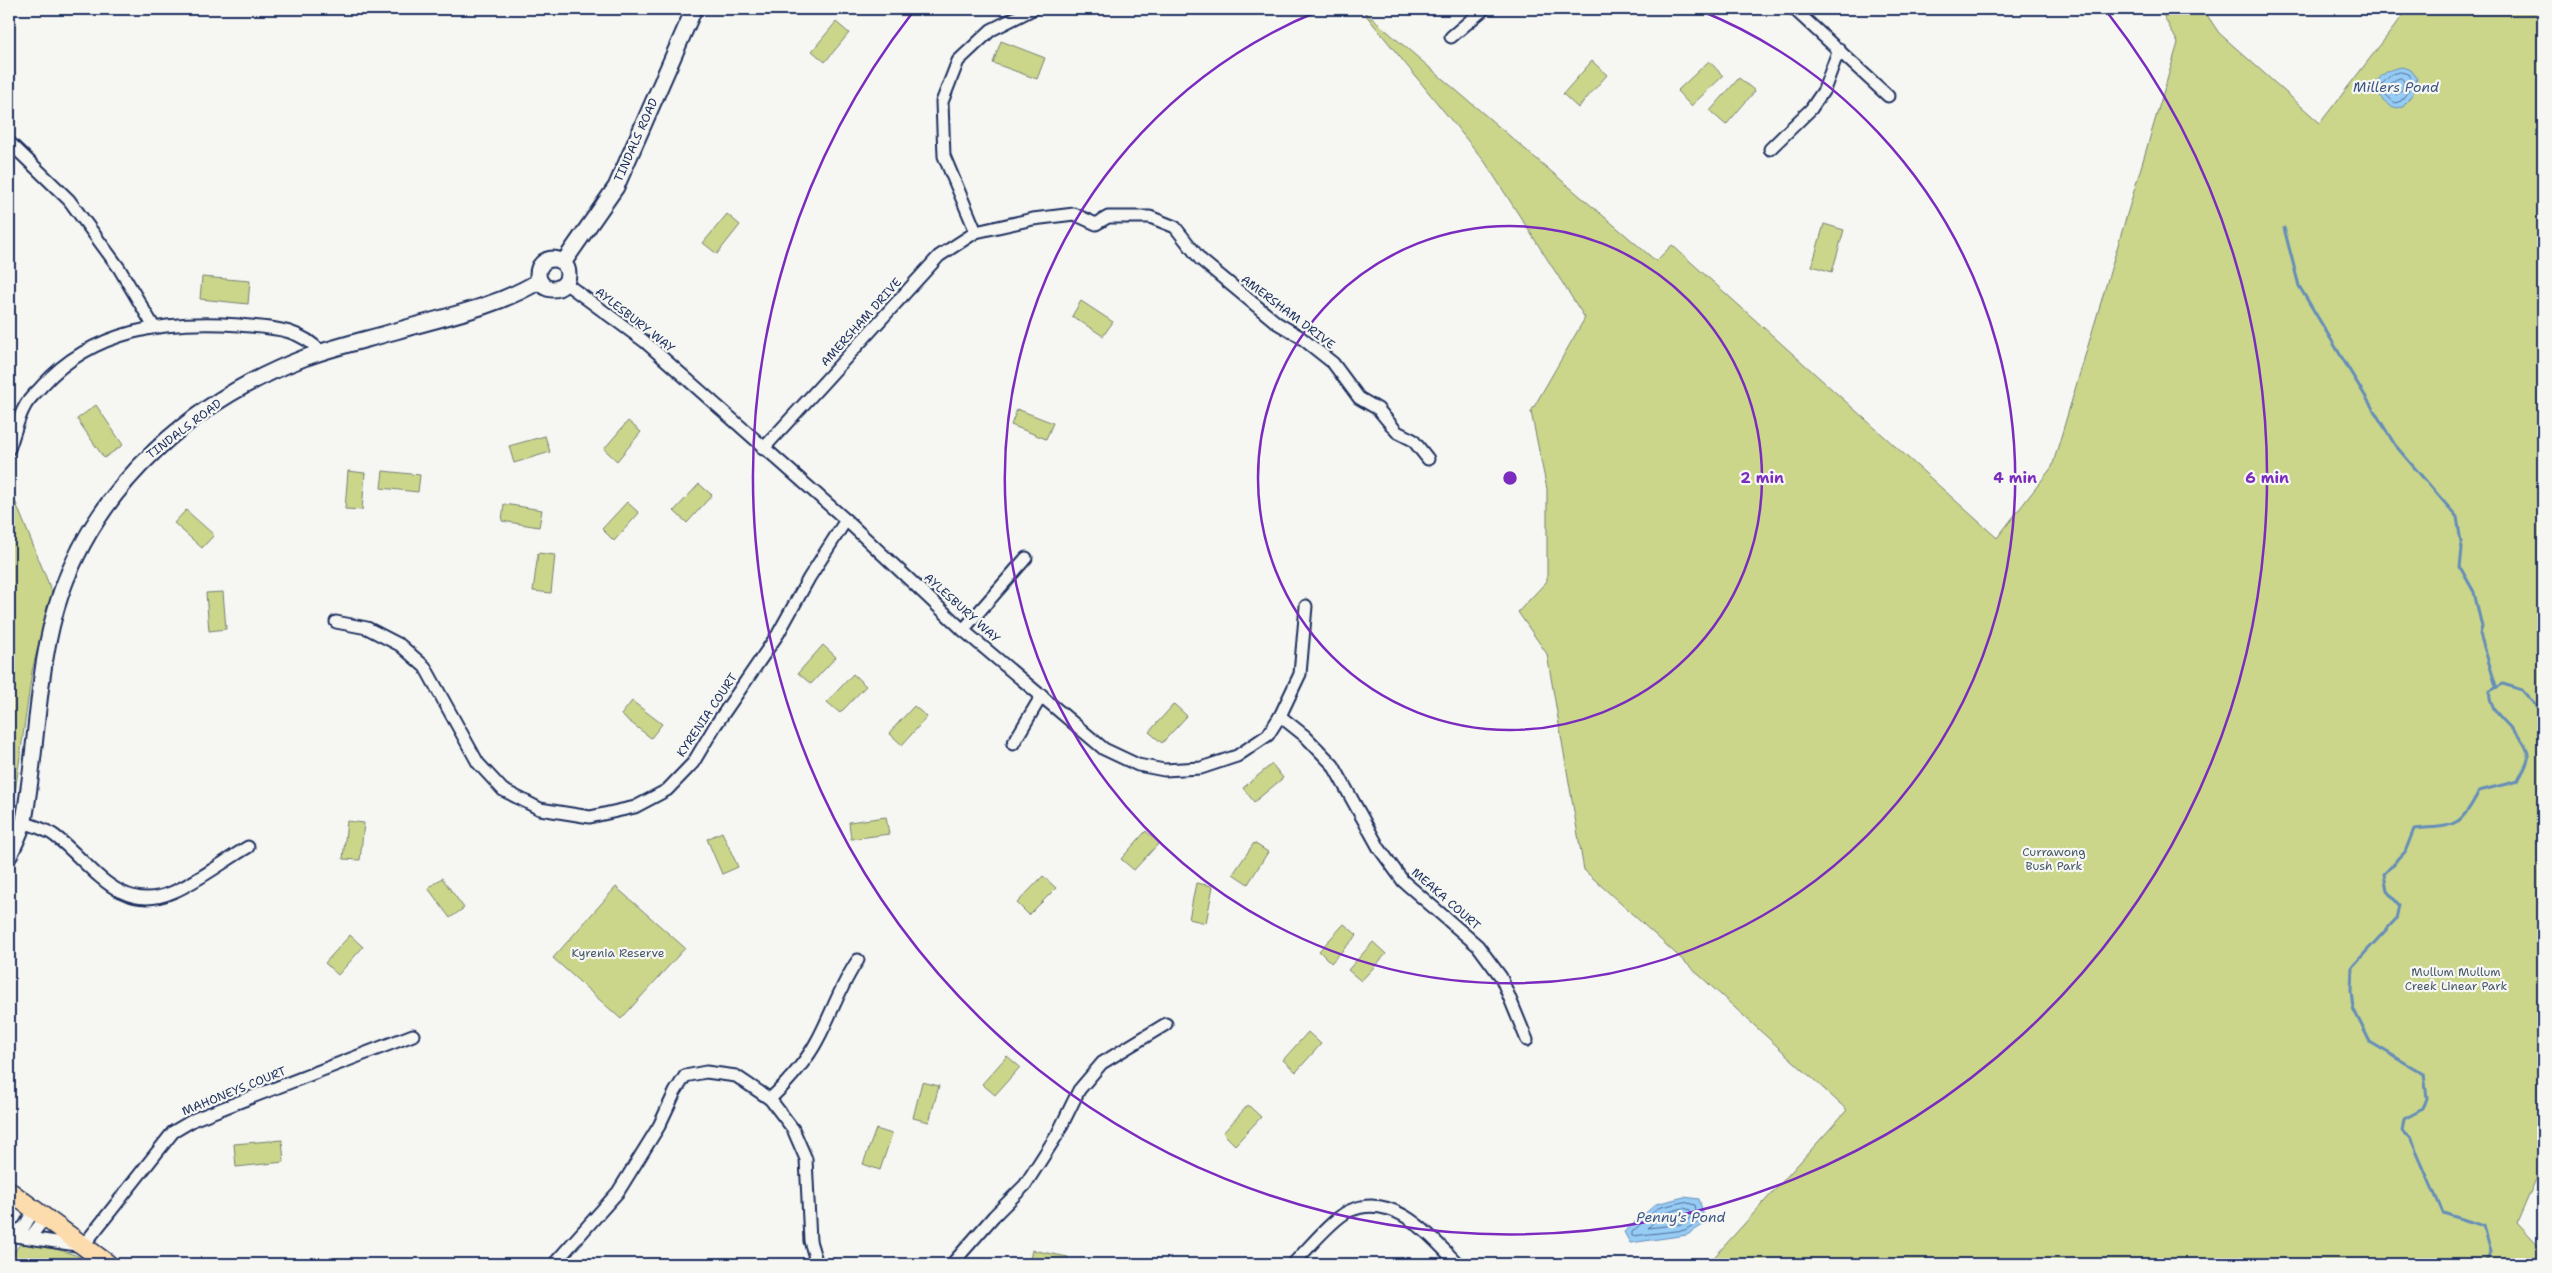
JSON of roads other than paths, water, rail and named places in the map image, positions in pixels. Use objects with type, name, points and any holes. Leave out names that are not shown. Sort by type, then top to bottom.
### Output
[{"type":"main road","name":"TINDALS ROAD","points":[[562,263],[616,187],[694,9]]},
{"type":"main road","points":[[549,259],[562,263],[568,275],[565,283],[552,289],[539,281],[537,272],[541,264],[549,259]]},
{"type":"main road","name":"TINDALS ROAD","points":[[9,856],[23,822],[37,708],[46,654],[61,594],[81,545],[116,491],[150,453],[210,408],[258,378],[322,352],[479,306],[524,290],[539,281]]},
{"type":"main road","points":[[9,1191],[108,1264]]},
{"type":"street","points":[[976,232],[944,156],[942,102],[958,61],[990,30],[1033,9]]},
{"type":"street","points":[[1451,37],[1484,9]]},
{"type":"street","points":[[1794,9],[1888,96]]},
{"type":"street","points":[[1770,148],[1811,109],[1824,90],[1839,49]]},
{"type":"street","points":[[9,142],[69,200],[119,268],[154,327]]},
{"type":"street","name":"AMERSHAM DRIVE","points":[[763,449],[939,256],[976,232],[1033,219],[1074,214],[1096,224],[1108,217],[1150,217],[1175,227],[1200,259],[1277,323],[1299,336],[1333,363],[1359,398],[1378,409],[1396,432],[1413,440],[1428,460]]},
{"type":"street","name":"AYLESBURY WAY","points":[[565,283],[644,341],[763,449],[846,520],[963,630],[1104,749],[1138,765],[1164,770],[1201,768],[1236,756],[1268,735],[1280,716],[1300,674],[1306,606]]},
{"type":"street","points":[[9,449],[25,405],[53,374],[87,348],[122,333],[154,327],[192,324],[280,328],[311,340],[322,352]]},
{"type":"street","name":"KYRENIA COURT","points":[[336,622],[367,628],[400,645],[425,667],[478,763],[504,790],[540,809],[590,817],[598,816],[635,807],[667,790],[693,763],[715,726],[778,634],[809,578],[846,520]]},
{"type":"street","points":[[963,630],[1026,558]]},
{"type":"street","points":[[1013,744],[1042,695]]},
{"type":"street","name":"MEAKA COURT","points":[[1280,716],[1305,736],[1333,765],[1379,848],[1403,881],[1478,946],[1501,977],[1527,1040]]},
{"type":"street","points":[[23,822],[54,835],[109,886],[129,896],[151,898],[172,892],[248,847]]},
{"type":"street","points":[[770,1099],[793,1077],[818,1040],[848,974],[858,960]]},
{"type":"street","points":[[952,1264],[994,1216],[1025,1185],[1057,1135],[1078,1090],[1102,1063],[1166,1024]]},
{"type":"street","name":"MAHONEYS COURT","points":[[83,1246],[173,1132],[195,1119],[413,1035]]},
{"type":"street","points":[[554,1264],[618,1192],[659,1126],[674,1092],[685,1076],[706,1072],[736,1076],[770,1099],[794,1129],[806,1159],[810,1241],[816,1264]]},
{"type":"street","points":[[1293,1264],[1348,1211],[1373,1205],[1396,1212],[1418,1224],[1458,1264]]},
{"type":"street","points":[[24,1237],[35,1232],[39,1214]]},
{"type":"street","points":[[10,1235],[24,1227],[39,1214]]},
{"type":"street","points":[[10,1235],[71,1246],[83,1246]]},
{"type":"water","name":"Millers Pond","points":[[2402,67],[2411,70],[2417,78],[2413,93],[2403,107],[2393,108],[2382,99],[2374,85],[2386,73]]},
{"type":"water","name":"Penny's Pond","points":[[1684,1197],[1699,1199],[1706,1223],[1687,1235],[1630,1243],[1624,1232],[1656,1204]]},
{"type":"waterway","points":[[2284,228],[2299,286],[2395,445],[2457,517],[2462,549],[2460,567],[2474,592],[2482,627],[2480,634],[2496,686]]},
{"type":"waterway","points":[[2485,1264],[2491,1252],[2484,1226],[2443,1213],[2410,1137],[2402,1131],[2404,1119],[2423,1109],[2427,1098],[2424,1074],[2370,1042],[2353,1008],[2351,991],[2352,967],[2396,919],[2399,905],[2387,891],[2384,874],[2405,852],[2414,829],[2447,826],[2454,823],[2466,813],[2479,791],[2518,781],[2528,759],[2527,750],[2523,741],[2494,709],[2490,700],[2490,691],[2503,684],[2522,690],[2536,706],[2543,710]]},
{"type":"park label","name":"Currawong Bush Park","points":[[2054,859]]},
{"type":"park label","name":"Kyrenia Reserve","points":[[618,953]]},
{"type":"park label","name":"Mullum Mullum Creek Linear Park","points":[[2456,979]]}]
